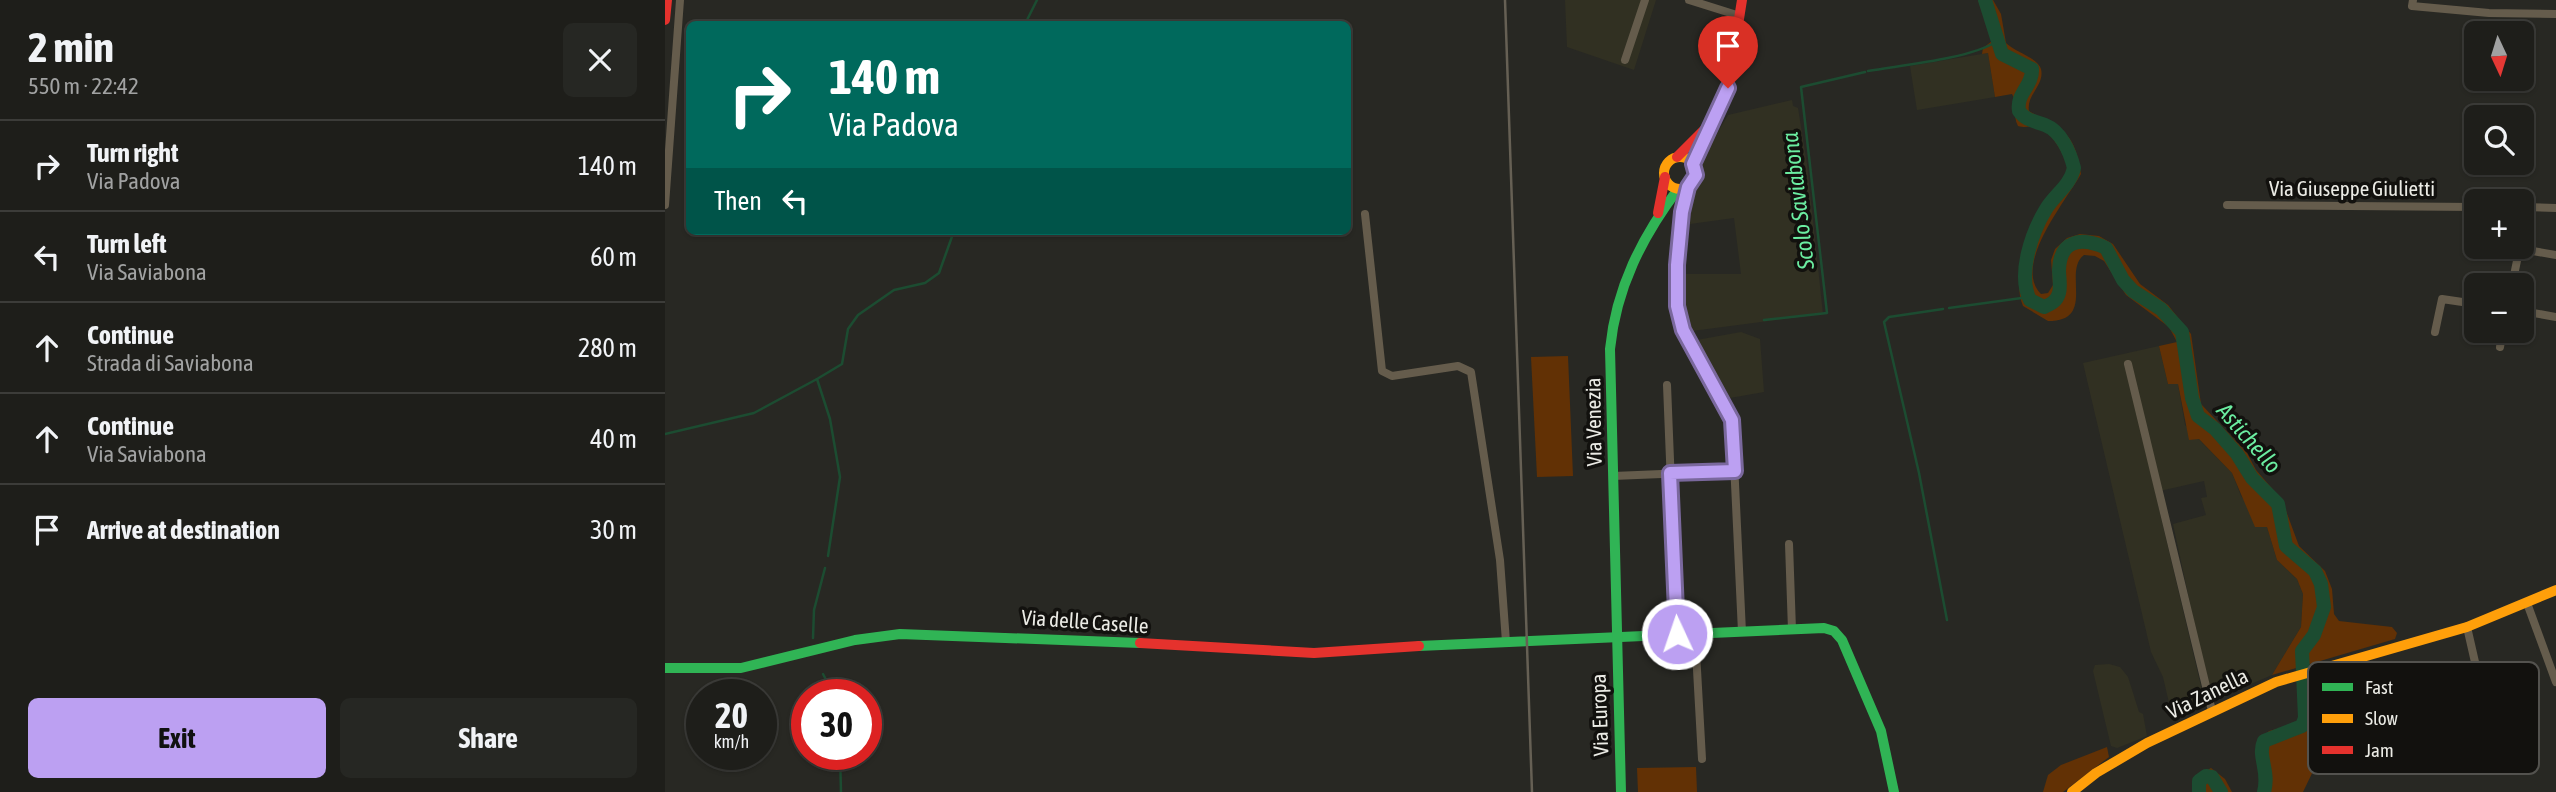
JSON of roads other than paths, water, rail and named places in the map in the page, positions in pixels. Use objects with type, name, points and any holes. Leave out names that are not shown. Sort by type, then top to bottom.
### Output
[{"type":"street","points":[[665,20],[667,0]]},
{"type":"street","points":[[665,205],[680,0]]},
{"type":"street","points":[[1625,60],[1645,0]]},
{"type":"street","points":[[1689,0],[1740,16]]},
{"type":"street","points":[[1742,0],[1728,88],[1693,164],[1696,175],[1683,188],[1677,265],[1677,306],[1683,330],[1732,420],[1742,632]]},
{"type":"street","points":[[2413,0],[2412,6],[2489,13],[2556,14]]},
{"type":"street","points":[[1683,188],[1670,185],[1665,177],[1665,167],[1711,122]]},
{"type":"street","points":[[1677,157],[1693,164]]},
{"type":"street","name":"Via Venezia","points":[[1615,636],[1610,379],[1612,330],[1623,288],[1657,215],[1665,177]]},
{"type":"street","name":"Via Venezia","points":[[1657,215],[1683,188]]},
{"type":"street","name":"Via Giuseppe Giulietti","points":[[2227,205],[2464,207]]},
{"type":"street","points":[[2534,207],[2556,208]]},
{"type":"street","points":[[1365,214],[1382,371],[1392,376],[1458,366],[1471,372],[1500,560],[1506,642]]},
{"type":"street","points":[[2534,251],[2556,255]]},
{"type":"street","points":[[2435,332],[2442,299],[2464,302]]},
{"type":"street","points":[[2534,313],[2556,317]]},
{"type":"street","points":[[2500,347],[2501,343]]},
{"type":"street","points":[[2128,365],[2212,711]]},
{"type":"street","points":[[1667,385],[1677,634]]},
{"type":"street","points":[[1613,477],[1735,471]]},
{"type":"street","points":[[1789,544],[1792,630]]},
{"type":"street","name":"Via Zanella","points":[[2338,662],[2467,627],[2556,590]]},
{"type":"street","points":[[2527,603],[2556,682]]},
{"type":"street","points":[[2467,627],[2475,662]]},
{"type":"street","name":"Via delle Caselle","points":[[665,668],[741,667],[855,640],[900,634],[986,635],[1284,653],[1824,628],[1834,631],[1842,640],[1881,731],[1894,792]]},
{"type":"street","points":[[1695,634],[1702,759]]},
{"type":"street","name":"Via Europa","points":[[1615,636],[1621,792]]},
{"type":"street","name":"Via Zanella","points":[[2072,792],[2096,773],[2147,743],[2283,679],[2308,671]]},
{"type":"waterway","points":[[1026,21],[1037,0]]},
{"type":"waterway","name":"Astichello","points":[[1985,0],[2002,54],[2032,69],[2032,75],[2020,99],[2019,111],[2028,119],[2056,132],[2067,149],[2074,168],[2069,180],[2046,209],[2031,241],[2025,278],[2030,300],[2044,307],[2057,298],[2060,287],[2060,260],[2068,247],[2074,243],[2089,242],[2106,248],[2123,280],[2133,291],[2161,309],[2182,332],[2192,398],[2198,416],[2215,429],[2237,454],[2252,478],[2278,504],[2286,546],[2315,571],[2321,584],[2324,607],[2314,635],[2302,651],[2305,718],[2302,726],[2264,741],[2264,792]]},
{"type":"waterway","name":"Scolo Saviabona","points":[[1868,71],[1952,57],[1996,42]]},
{"type":"waterway","name":"Scolo Saviabona","points":[[1764,320],[1827,313],[1801,87],[1865,72]]},
{"type":"waterway","points":[[817,379],[842,364],[848,329],[858,315],[894,290],[925,283],[939,273],[953,235]]},
{"type":"waterway","points":[[1949,308],[2029,297]]},
{"type":"waterway","points":[[1943,309],[1889,317],[1884,322],[1919,473],[1947,620]]},
{"type":"waterway","points":[[665,434],[754,413],[817,379],[830,419],[840,477],[828,556]]},
{"type":"waterway","points":[[813,638],[814,610],[825,568]]},
{"type":"waterway","points":[[823,674],[826,679]]},
{"type":"waterway","points":[[840,770],[841,792]]},
{"type":"waterway","name":"Astichello","points":[[2199,792],[2199,781],[2206,776],[2212,777],[2221,792]]},
{"type":"railway","points":[[1505,0],[1532,792]]}]
